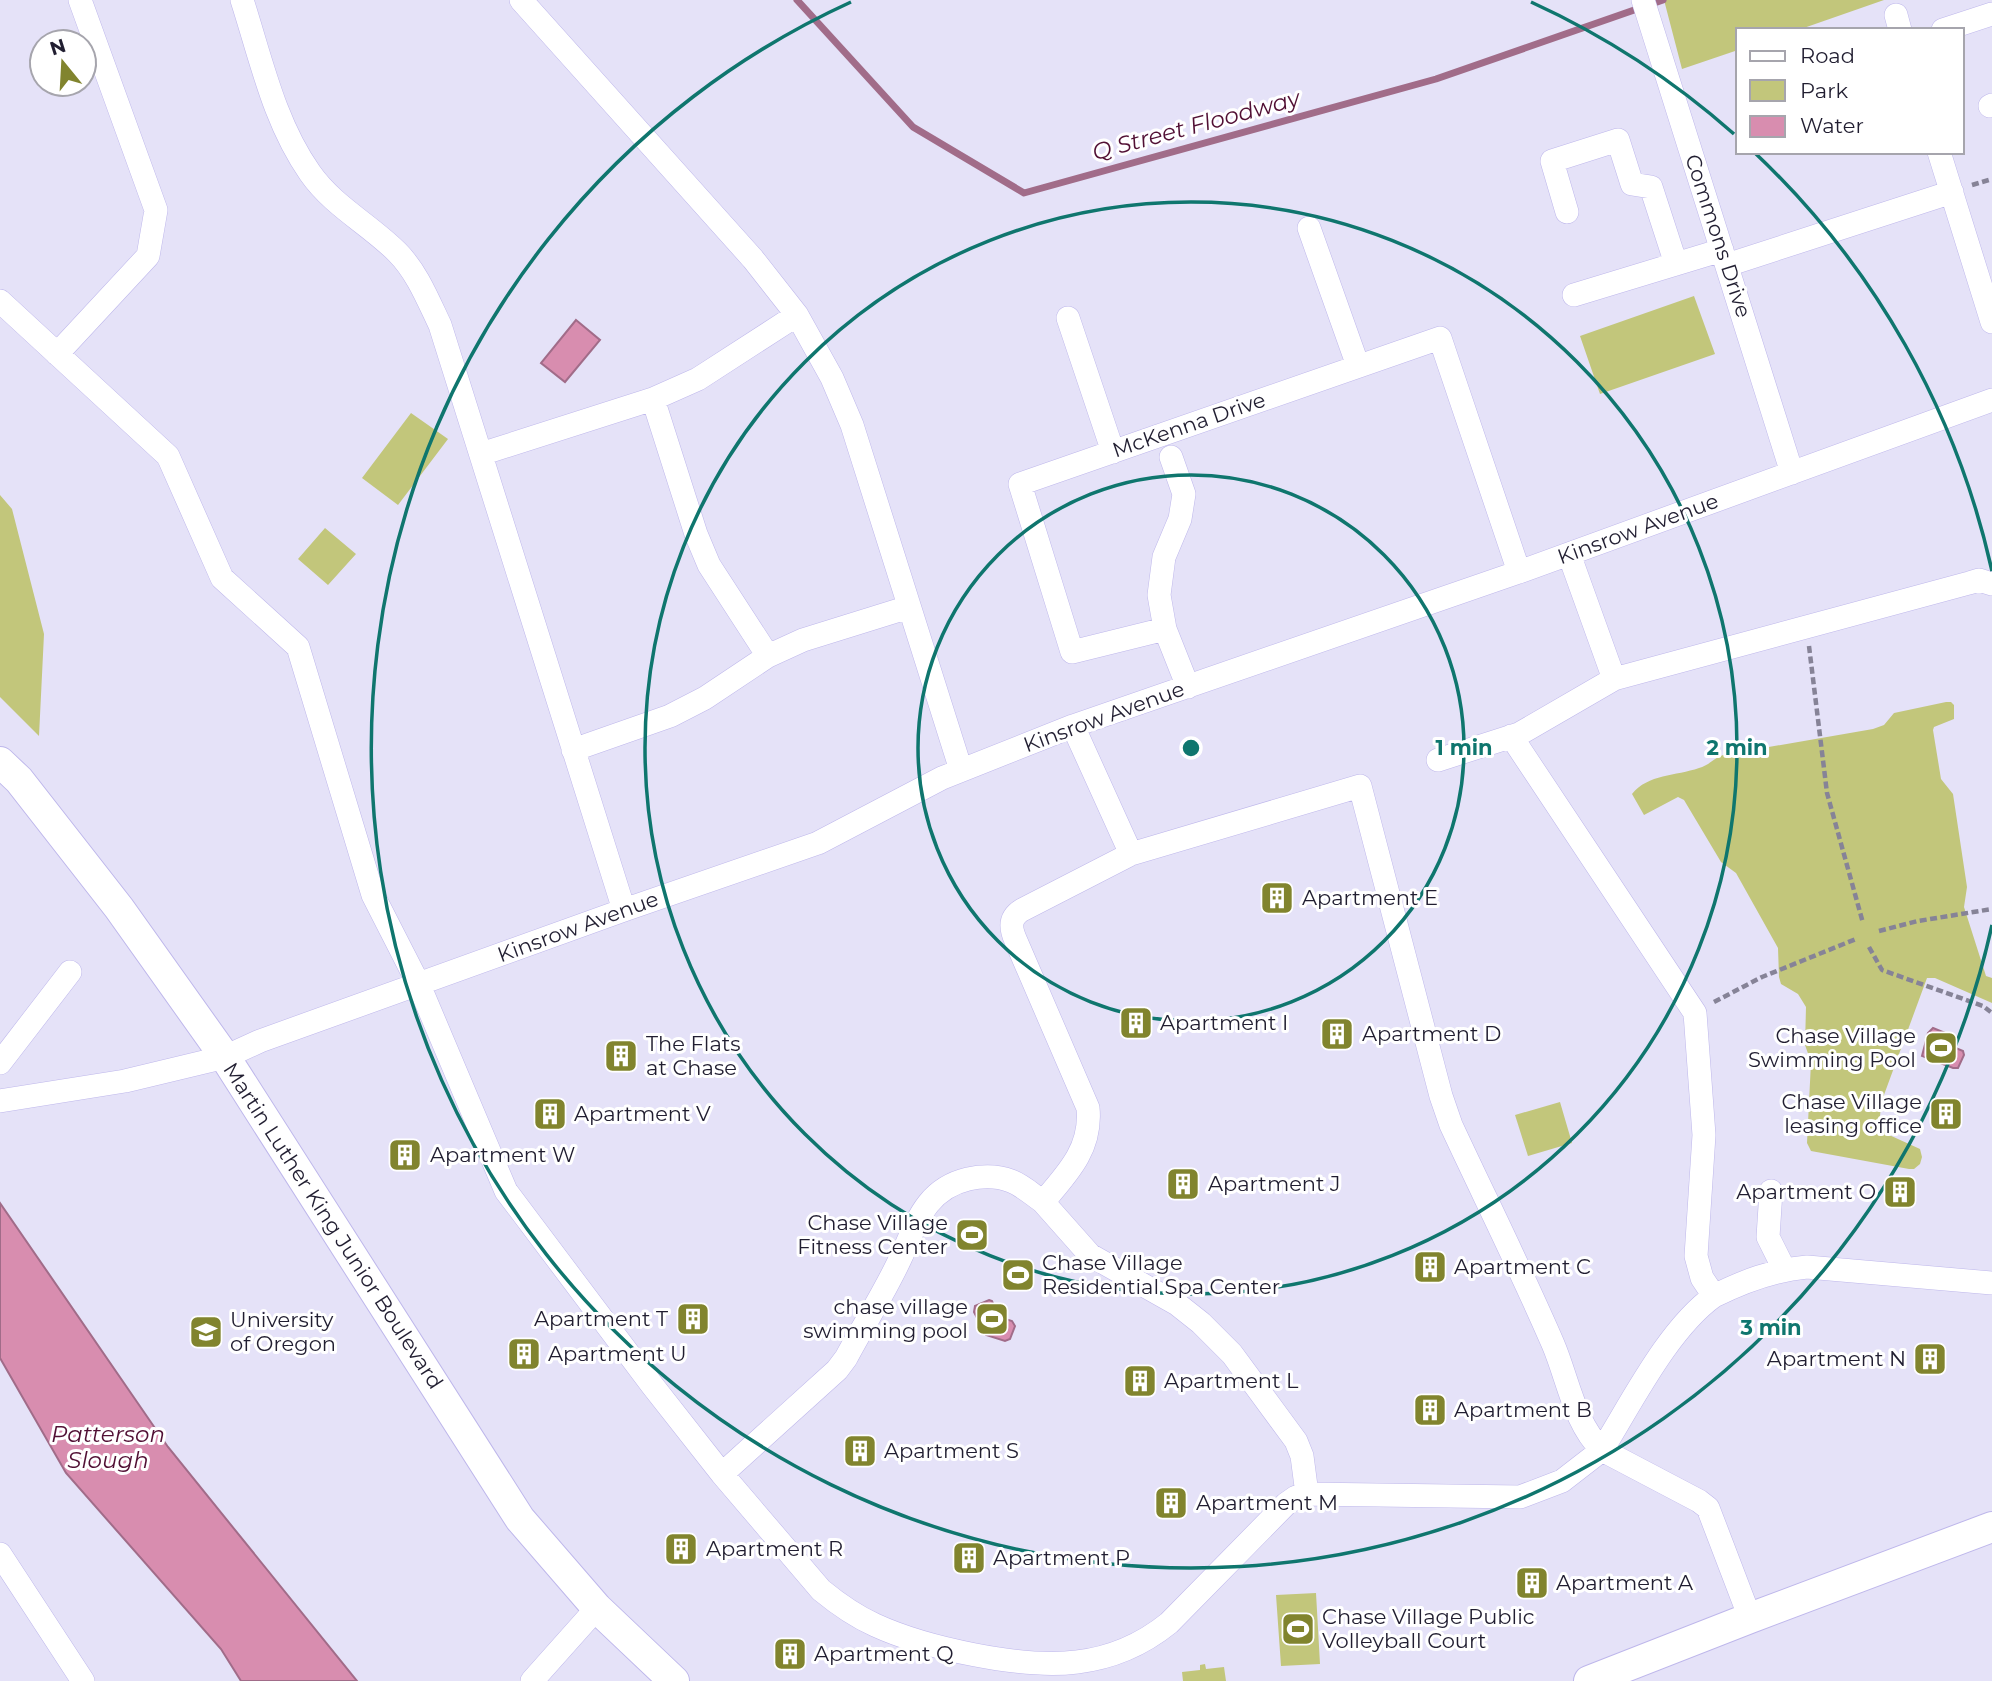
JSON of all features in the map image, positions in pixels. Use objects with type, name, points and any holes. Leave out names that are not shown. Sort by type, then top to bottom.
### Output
[{"type":"main road","name":"Martin Luther King Junior Boulevard","points":[[0,762],[19,780],[119,908],[225,1057],[520,1518],[597,1608],[674,1681]]},
{"type":"main road","points":[[1589,1681],[1992,1527]]},
{"type":"street","points":[[57,354],[148,256],[156,210],[80,0]]},
{"type":"street","points":[[242,0],[283,128],[310,174],[335,203],[398,253],[422,286],[440,325],[624,910]]},
{"type":"street","points":[[521,0],[753,259],[797,315],[832,377],[852,425],[961,770]]},
{"type":"street","name":"Commons Drive","points":[[1643,0],[1793,473]]},
{"type":"street","points":[[1949,28],[1992,14]]},
{"type":"street","points":[[1567,212],[1552,161],[1618,140],[1632,184],[1651,187],[1675,264]]},
{"type":"street","points":[[1940,154],[1992,321]]},
{"type":"street","points":[[1574,295],[1675,264],[1724,258],[1952,192]]},
{"type":"street","points":[[1309,228],[1358,366]]},
{"type":"street","points":[[0,301],[168,456],[222,578],[298,647],[373,895],[419,985],[500,1179],[512,1201],[722,1474],[821,1590],[853,1614],[896,1634],[988,1656],[1046,1664],[1079,1662],[1101,1657],[1121,1651],[1169,1623],[1290,1500],[1307,1494],[1520,1497],[1562,1481],[1602,1450],[1674,1334],[1694,1312],[1714,1296],[1735,1286],[1784,1269],[1830,1268],[1992,1283]]},
{"type":"street","points":[[481,454],[653,399],[698,379],[797,315]]},
{"type":"street","points":[[1068,318],[1112,452]]},
{"type":"street","name":"McKenna Drive","points":[[1165,629],[1072,652],[1020,484],[1440,338],[1519,572]]},
{"type":"street","points":[[653,399],[695,534],[709,565],[768,656]]},
{"type":"street","name":"Kinsrow Avenue","points":[[0,1101],[125,1081],[225,1057],[260,1041],[818,843],[961,770],[1073,726],[1519,572],[1992,400]]},
{"type":"street","points":[[1171,457],[1184,494],[1180,519],[1164,557],[1159,595],[1165,629],[1188,687]]},
{"type":"street","points":[[1569,554],[1614,679]]},
{"type":"street","points":[[1438,760],[1511,736],[1614,679],[1979,580],[1992,584]]},
{"type":"street","points":[[573,750],[670,716],[705,698],[768,656],[803,640],[909,607]]},
{"type":"street","points":[[1073,726],[1131,854]]},
{"type":"street","points":[[1511,736],[1695,1013],[1704,1135],[1696,1255],[1702,1278],[1714,1296]]},
{"type":"street","points":[[1043,1202],[1068,1174],[1081,1153],[1088,1129],[1088,1108],[1016,941],[1012,922],[1014,917],[1022,910],[1131,854],[1360,786],[1441,1096],[1451,1125],[1553,1343],[1583,1423],[1602,1450],[1708,1508],[1750,1618]]},
{"type":"street","points":[[0,1063],[71,972]]},
{"type":"street","points":[[722,1474],[828,1380],[846,1358],[929,1202],[942,1189],[980,1177],[1014,1182],[1043,1202],[1090,1255],[1177,1304],[1201,1323],[1232,1354],[1296,1441],[1302,1456],[1307,1494]]},
{"type":"street","points":[[1771,1191],[1768,1237],[1784,1269]]},
{"type":"street","points":[[0,1554],[83,1681]]},
{"type":"street","points":[[532,1681],[597,1608]]},
{"type":"path","points":[[1807,628],[1827,793],[1863,923]]},
{"type":"path","points":[[1879,931],[1918,921],[1992,909]]},
{"type":"path","points":[[1695,1013],[1762,977],[1856,939]]},
{"type":"path","points":[[1869,947],[1882,970],[1983,1006],[1992,1013]]},
{"type":"green space","points":[[1664,0],[1884,0],[1804,28],[1736,28],[1736,51],[1682,69]]},
{"type":"green space","points":[[1694,296],[1715,354],[1600,394],[1580,336]]},
{"type":"green space","points":[[411,413],[448,439],[398,505],[362,478]]},
{"type":"green space","points":[[0,495],[12,509],[44,634],[39,736],[0,697]]},
{"type":"green space","points":[[325,528],[356,554],[328,585],[298,559]]},
{"type":"green space","points":[[1946,702],[1954,705],[1954,719],[1934,727],[1933,730],[1941,779],[1953,794],[1967,887],[1964,907],[1986,976],[1992,978],[1992,1003],[1935,978],[1927,978],[1881,1103],[1880,1117],[1887,1134],[1920,1149],[1920,1164],[1914,1169],[1811,1151],[1807,1143],[1811,1062],[1805,1045],[1806,1007],[1798,994],[1781,984],[1778,948],[1736,873],[1721,862],[1684,800],[1678,797],[1644,815],[1632,794],[1654,779],[1702,767],[1723,755],[1873,729],[1884,725],[1894,713]]},
{"type":"green space","points":[[1560,1102],[1572,1143],[1528,1156],[1515,1115]]},
{"type":"green space","name":"Chase Village Public Volleyball Court","points":[[1316,1593],[1320,1664],[1281,1666],[1276,1595]]},
{"type":"green space","points":[[1205,1664],[1206,1669],[1224,1667],[1226,1681],[1183,1681],[1182,1672],[1200,1670],[1200,1665]]},
{"type":"water","points":[[576,320],[600,340],[565,382],[541,363]]},
{"type":"water","name":"Chase Village Swimming Pool","points":[[1933,1028],[1948,1034],[1946,1044],[1963,1051],[1958,1068],[1922,1056],[1928,1033]]},
{"type":"water","name":"Patterson Slough","points":[[0,1203],[168,1447],[357,1681],[241,1681],[221,1649],[66,1473],[0,1358]]},
{"type":"water","name":"chase village swimming pool","points":[[989,1300],[999,1317],[1012,1321],[1015,1326],[1010,1339],[1005,1341],[986,1335],[974,1312],[975,1306]]},
{"type":"waterway","name":"Q Street Floodway","points":[[797,0],[913,127],[1024,193],[1436,79],[1663,0]]},
{"type":"place","name":"Apartment E","points":[[1277,898]]},
{"type":"place","name":"Apartment I","points":[[1136,1023]]},
{"type":"place","name":"Apartment D","points":[[1337,1034]]},
{"type":"place","name":"Chase Village Swimming Pool","points":[[1941,1048]]},
{"type":"place","name":"The Flats at Chase","points":[[621,1056]]},
{"type":"place","name":"Apartment V","points":[[550,1114]]},
{"type":"place","name":"Chase Village leasing office","points":[[1946,1114]]},
{"type":"place","name":"Apartment W","points":[[405,1155]]},
{"type":"place","name":"Apartment J","points":[[1183,1184]]},
{"type":"place","name":"Apartment O","points":[[1900,1192]]},
{"type":"place","name":"Chase Village Fitness Center","points":[[972,1235]]},
{"type":"place","name":"Apartment C","points":[[1430,1267]]},
{"type":"place","name":"Chase Village Residential Spa Center","points":[[1018,1275]]},
{"type":"place","name":"Apartment T","points":[[693,1319]]},
{"type":"place","name":"chase village swimming pool","points":[[992,1319]]},
{"type":"place","name":"University of Oregon","points":[[206,1332]]},
{"type":"place","name":"Apartment U","points":[[524,1354]]},
{"type":"place","name":"Apartment N","points":[[1930,1359]]},
{"type":"place","name":"Apartment L","points":[[1140,1381]]},
{"type":"place","name":"Apartment B","points":[[1430,1410]]},
{"type":"place","name":"Apartment S","points":[[860,1451]]},
{"type":"place","name":"Apartment M","points":[[1171,1503]]},
{"type":"place","name":"Apartment R","points":[[681,1549]]},
{"type":"place","name":"Apartment P","points":[[969,1558]]},
{"type":"place","name":"Apartment A","points":[[1532,1583]]},
{"type":"place","name":"Chase Village Public Volleyball Court","points":[[1298,1629]]},
{"type":"place","name":"Apartment Q","points":[[790,1654]]}]
